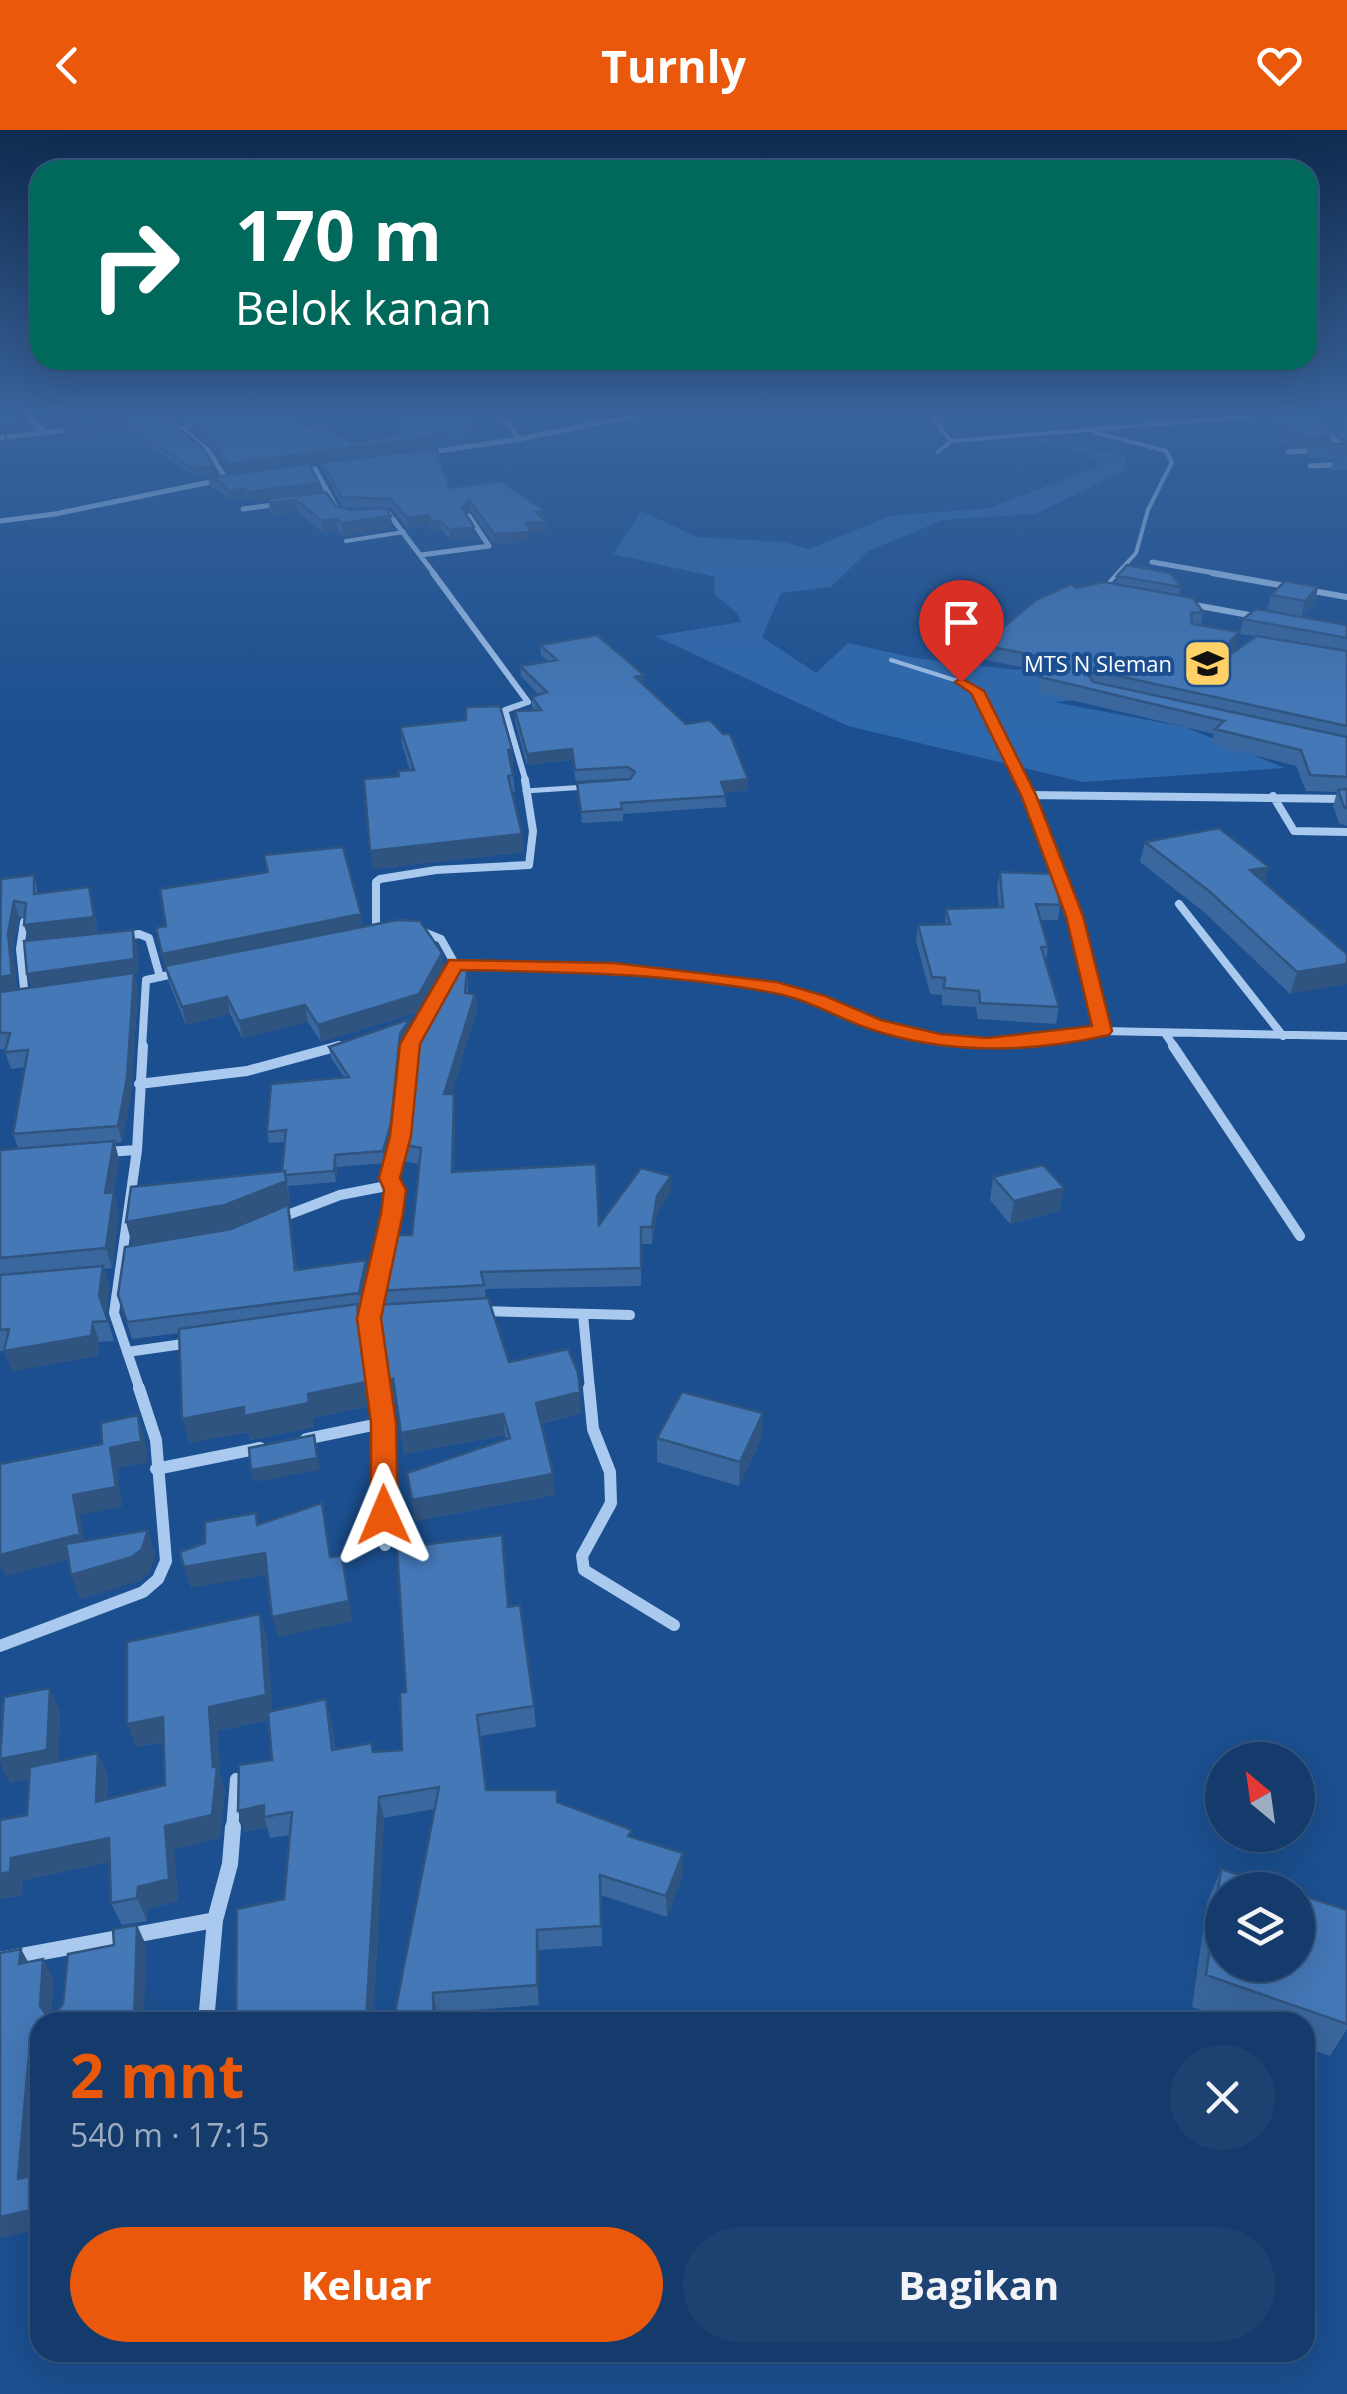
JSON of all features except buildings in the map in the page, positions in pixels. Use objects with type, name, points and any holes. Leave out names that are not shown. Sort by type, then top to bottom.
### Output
[{"type":"street","points":[[0,522],[26,519]]},
{"type":"street","points":[[388,930],[376,882],[380,879],[436,870],[529,864],[534,840],[518,750],[505,710],[528,702],[393,519]]},
{"type":"street","points":[[420,554],[489,546],[472,519]]},
{"type":"street","points":[[1152,562],[1347,597]]},
{"type":"street","points":[[1104,589],[1122,592]]},
{"type":"street","points":[[1179,602],[1272,620]]},
{"type":"street","points":[[1102,1031],[1074,916],[1028,795],[1347,799]]},
{"type":"street","points":[[1272,796],[1294,831],[1347,832]]},
{"type":"street","points":[[1178,904],[1283,1036]]},
{"type":"street","points":[[24,922],[20,949],[25,998]]},
{"type":"street","points":[[357,936],[388,930],[436,931],[456,964]]},
{"type":"street","points":[[100,939],[145,935],[153,944],[160,977]]},
{"type":"street","points":[[20,949],[40,946]]},
{"type":"street","points":[[456,964],[614,968],[777,988],[819,1000],[875,1024],[940,1040],[987,1044],[1102,1031],[1347,1036]]},
{"type":"street","points":[[448,978],[456,964]]},
{"type":"street","points":[[129,982],[194,970]]},
{"type":"street","points":[[0,1646],[120,1604],[158,1579],[166,1561],[156,1440],[114,1313],[137,1150],[146,980]]},
{"type":"street","points":[[12,1000],[43,995]]},
{"type":"street","points":[[385,1545],[383,1423],[369,1318],[389,1231],[395,1190],[390,1178],[401,1136],[410,1044],[432,1005]]},
{"type":"street","points":[[404,1025],[425,1018]]},
{"type":"street","points":[[1165,1032],[1300,1236]]},
{"type":"street","points":[[140,1084],[247,1071],[348,1043]]},
{"type":"street","points":[[98,1153],[137,1150]]},
{"type":"street","points":[[261,1224],[340,1195],[392,1184]]},
{"type":"street","points":[[122,1256],[137,1254]]},
{"type":"street","points":[[99,1278],[119,1276]]},
{"type":"street","points":[[459,1312],[630,1316]]},
{"type":"street","points":[[583,1314],[593,1430],[610,1472],[611,1503],[582,1556],[584,1570],[674,1625]]},
{"type":"street","points":[[350,1321],[387,1317]]},
{"type":"street","points":[[127,1352],[202,1342]]},
{"type":"street","points":[[289,1442],[383,1423]]},
{"type":"street","points":[[156,1469],[270,1446]]},
{"type":"street","points":[[207,2012],[215,1920],[230,1864],[236,1779]]},
{"type":"street","points":[[0,1960],[215,1920]]},
{"type":"street","points":[[67,1967],[69,1948]]},
{"type":"lane","points":[[1094,592],[1104,589],[1136,553],[1146,519]]},
{"type":"lane","points":[[346,540],[404,532]]},
{"type":"lane","points":[[891,660],[977,691],[1028,795]]},
{"type":"lane","points":[[525,791],[594,786]]},
{"type":"shaded area","points":[[636,519],[657,519],[697,537],[783,542],[809,549],[883,519],[964,519],[943,520],[868,551],[831,587],[781,593],[762,637],[816,673],[848,643],[915,658],[1017,670],[1075,661],[1125,695],[1054,702],[1185,727],[1285,768],[1083,782],[848,726],[655,636],[741,622],[737,613],[714,594],[715,577],[613,554]]},
{"type":"place","name":"MTS N Sleman","points":[[1207,663]]},
{"type":"route","points":[[384,1515],[383,1423],[369,1318],[392,1213],[395,1190],[390,1178],[401,1136],[410,1044],[456,964],[614,968],[777,988],[819,1000],[875,1024],[940,1040],[987,1044],[1102,1031],[1074,916],[1028,795],[977,691],[961,682]]}]
